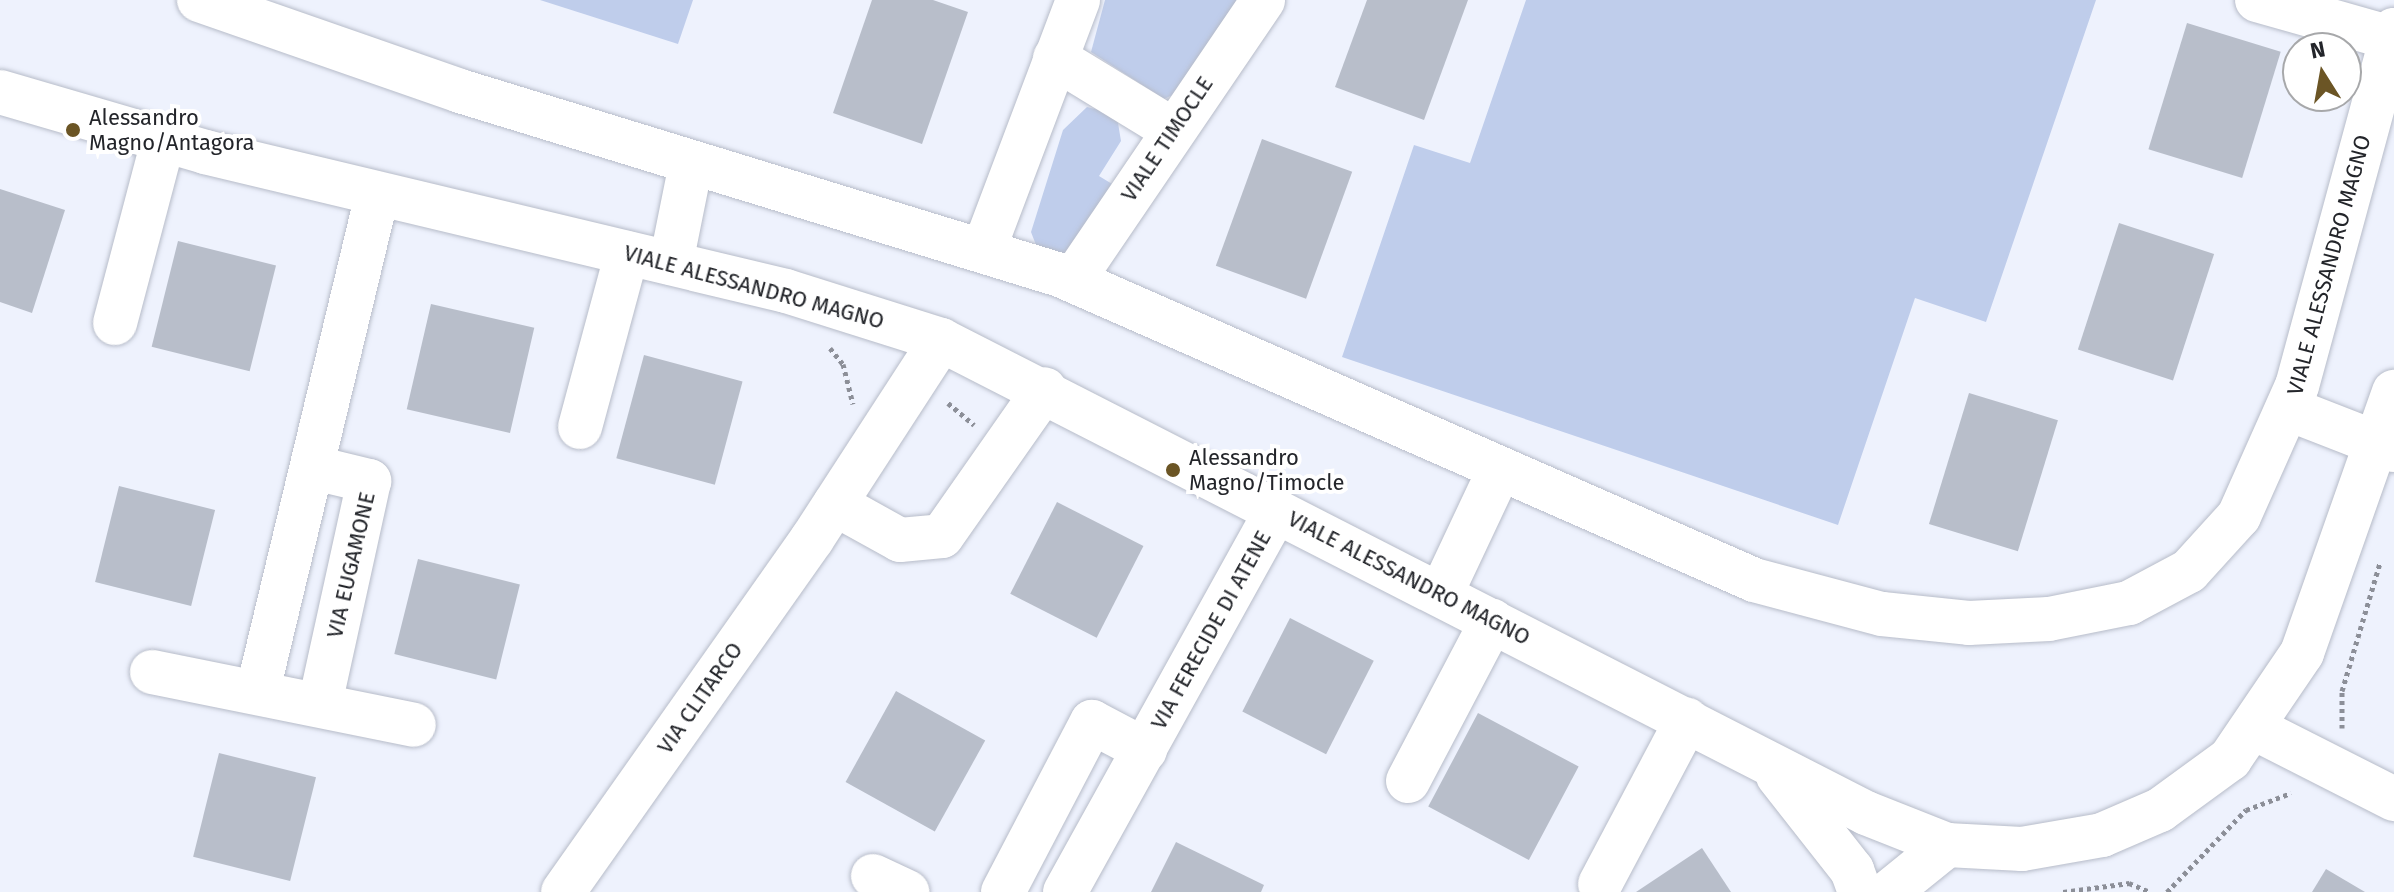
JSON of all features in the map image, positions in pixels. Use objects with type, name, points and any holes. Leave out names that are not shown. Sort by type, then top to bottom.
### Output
[{"type":"street","name":"VIALE ALESSANDRO MAGNO","points":[[199,0],[691,164],[984,249],[1073,280],[1499,471],[1792,592],[1898,617],[2016,623],[2129,603],[2189,571],[2239,516],[2289,409],[2392,34]]},
{"type":"street","name":"VIALE TIMOCLE","points":[[1073,280],[1263,0]]},
{"type":"street","points":[[2257,0],[2392,34]]},
{"type":"street","points":[[984,249],[1055,58],[1071,2]]},
{"type":"street","points":[[1055,58],[1173,130]]},
{"type":"street","name":"VIALE ALESSANDRO MAGNO","points":[[0,92],[163,141],[377,195],[671,263],[941,340],[1045,389],[1276,511],[1901,830],[1947,845],[2048,847],[2118,830],[2200,784],[2256,729],[2305,646],[2385,447],[2394,392]]},
{"type":"street","points":[[115,323],[163,141]]},
{"type":"street","points":[[671,263],[691,164]]},
{"type":"street","points":[[258,690],[315,468],[377,195]]},
{"type":"street","points":[[580,427],[627,253]]},
{"type":"street","name":"VIA CLITARCO","points":[[563,892],[835,504],[941,340]]},
{"type":"street","points":[[835,504],[900,540],[933,540],[953,525],[1002,448],[1045,389]]},
{"type":"street","name":"VIALE ALESSANDRO MAGNO","points":[[2289,409],[2385,447]]},
{"type":"street","name":"VIA EUGAMONE","points":[[315,468],[369,481],[320,703]]},
{"type":"street","points":[[1441,594],[1499,471]]},
{"type":"street","name":"VIA FERECIDE DI ATENE","points":[[1065,892],[1276,511]]},
{"type":"street","points":[[1408,781],[1492,621]]},
{"type":"street","points":[[152,672],[258,690],[414,725]]},
{"type":"street","points":[[1600,884],[1687,720]]},
{"type":"street","name":"VIA FERECIDE DI ATENE","points":[[1003,892],[1092,722],[1145,750]]},
{"type":"street","points":[[2256,729],[2394,799]]},
{"type":"street","points":[[1766,761],[1852,870],[1860,892]]},
{"type":"street","points":[[1889,892],[1947,845]]},
{"type":"path","points":[[820,335],[843,364],[850,418]]},
{"type":"path","points":[[917,377],[1002,448]]},
{"type":"path","points":[[2063,892],[2129,883],[2150,892]]},
{"type":"shaded area","points":[[540,0],[693,0],[678,44]]},
{"type":"shaded area","points":[[1105,0],[1240,0],[1177,93],[1164,99],[1091,52]]},
{"type":"shaded area","points":[[1526,0],[2096,0],[1986,322],[1915,298],[1838,525],[1342,357],[1414,145],[1470,163]]},
{"type":"shaded area","points":[[1087,107],[1111,113],[1118,123],[1121,141],[1099,176],[1117,187],[1069,258],[1036,245],[1031,232],[1063,130]]},
{"type":"building","points":[[872,0],[933,0],[968,12],[922,144],[833,113]]},
{"type":"building","points":[[1367,0],[1468,0],[1424,120],[1335,87]]},
{"type":"building","points":[[2187,23],[2281,52],[2242,178],[2148,149]]},
{"type":"building","points":[[1262,139],[1352,172],[1306,299],[1216,266]]},
{"type":"building","points":[[0,189],[65,210],[32,313],[0,302]]},
{"type":"building","points":[[2119,223],[2214,254],[2173,380],[2078,349]]},
{"type":"building","points":[[178,241],[276,265],[250,371],[152,347]]},
{"type":"building","points":[[431,304],[534,328],[510,433],[407,409]]},
{"type":"building","points":[[644,355],[743,381],[715,485],[616,458]]},
{"type":"building","points":[[1969,393],[2058,420],[2018,551],[1929,524]]},
{"type":"building","points":[[119,486],[215,510],[191,606],[95,582]]},
{"type":"building","points":[[1057,502],[1143,546],[1097,638],[1010,594]]},
{"type":"building","points":[[418,559],[520,584],[496,679],[394,654]]},
{"type":"building","points":[[1290,618],[1374,661],[1326,754],[1242,712]]},
{"type":"building","points":[[896,691],[985,740],[935,831],[846,782]]},
{"type":"building","points":[[1478,713],[1579,767],[1529,860],[1428,807]]},
{"type":"building","points":[[219,753],[316,777],[290,881],[193,857]]},
{"type":"building","points":[[1176,842],[1264,885],[1261,892],[1151,892]]},
{"type":"building","points":[[1702,848],[1731,892],[1636,892]]},
{"type":"building","points":[[2326,869],[2365,892],[2312,892]]},
{"type":"place","name":"Alessandro Magno/Antagora","points":[[73,130]]},
{"type":"place","name":"Alessandro Magno/Timocle","points":[[1173,470]]}]
